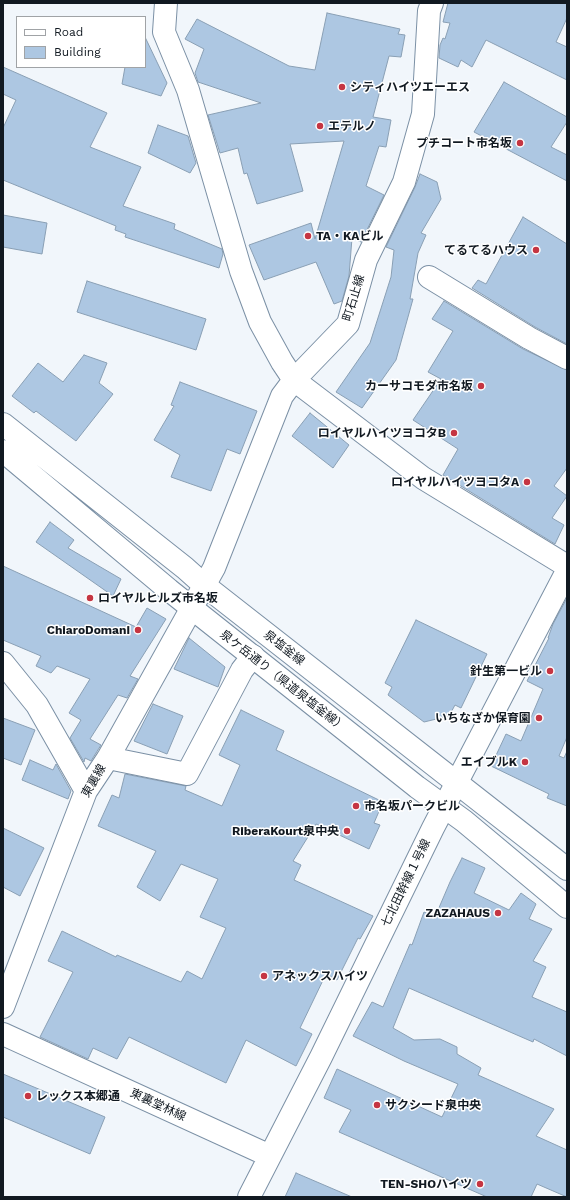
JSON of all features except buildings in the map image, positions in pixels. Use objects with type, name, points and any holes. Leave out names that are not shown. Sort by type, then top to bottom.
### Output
[{"type":"street","points":[[166,3],[164,32],[188,90],[241,271],[260,322],[282,362],[294,380],[423,478],[567,566]]},
{"type":"street","name":"町石止線","points":[[209,576],[282,396],[294,380],[348,324],[366,260],[404,182],[423,114],[429,11],[432,3]]},
{"type":"street","points":[[429,277],[529,338],[567,358]]},
{"type":"street","name":"泉塩釜線","points":[[3,424],[185,568],[209,576],[457,784],[567,869]]},
{"type":"street","name":"泉ケ岳通り（県道泉塩釜線）","points":[[3,451],[192,607],[444,807],[464,821],[567,906]]},
{"type":"street","name":"七北田幹線１号線","points":[[249,1197],[444,807],[567,571]]},
{"type":"street","name":"東裏線","points":[[3,1007],[86,791],[108,758],[209,576]]},
{"type":"street","points":[[108,758],[187,774],[242,670],[253,656]]},
{"type":"street","points":[[3,663],[37,705],[86,791]]},
{"type":"street","name":"東裏堂林線","points":[[3,1034],[270,1156]]},
{"type":"place","name":"シティハイツエーエス","points":[[342,87]]},
{"type":"place","name":"エテルノ","points":[[320,126]]},
{"type":"place","name":"プチコート市名坂","points":[[520,143]]},
{"type":"place","name":"TA・KAビル","points":[[308,236]]},
{"type":"place","name":"てるてるハウス","points":[[536,250]]},
{"type":"place","name":"カーサコモダ市名坂","points":[[481,386]]},
{"type":"place","name":"ロイヤルハイツヨコタB","points":[[454,433]]},
{"type":"place","name":"ロイヤルハイツヨコタA","points":[[527,482]]},
{"type":"place","name":"ロイヤルヒルズ市名坂","points":[[90,598]]},
{"type":"place","name":"ChiaroDomani","points":[[138,630]]},
{"type":"place","name":"針生第一ビル","points":[[550,671]]},
{"type":"place","name":"いちなざか保育園","points":[[539,718]]},
{"type":"place","name":"エイブルK","points":[[525,762]]},
{"type":"place","name":"市名坂パークビル","points":[[356,806]]},
{"type":"place","name":"RiberaKourt泉中央","points":[[347,831]]},
{"type":"place","name":"ZAZAHAUS","points":[[498,913]]},
{"type":"place","name":"アネックスハイツ","points":[[264,976]]},
{"type":"place","name":"レックス本郷通","points":[[28,1096]]},
{"type":"place","name":"サクシード泉中央","points":[[377,1105]]},
{"type":"place","name":"TEN-SHOハイツ","points":[[480,1184]]}]
